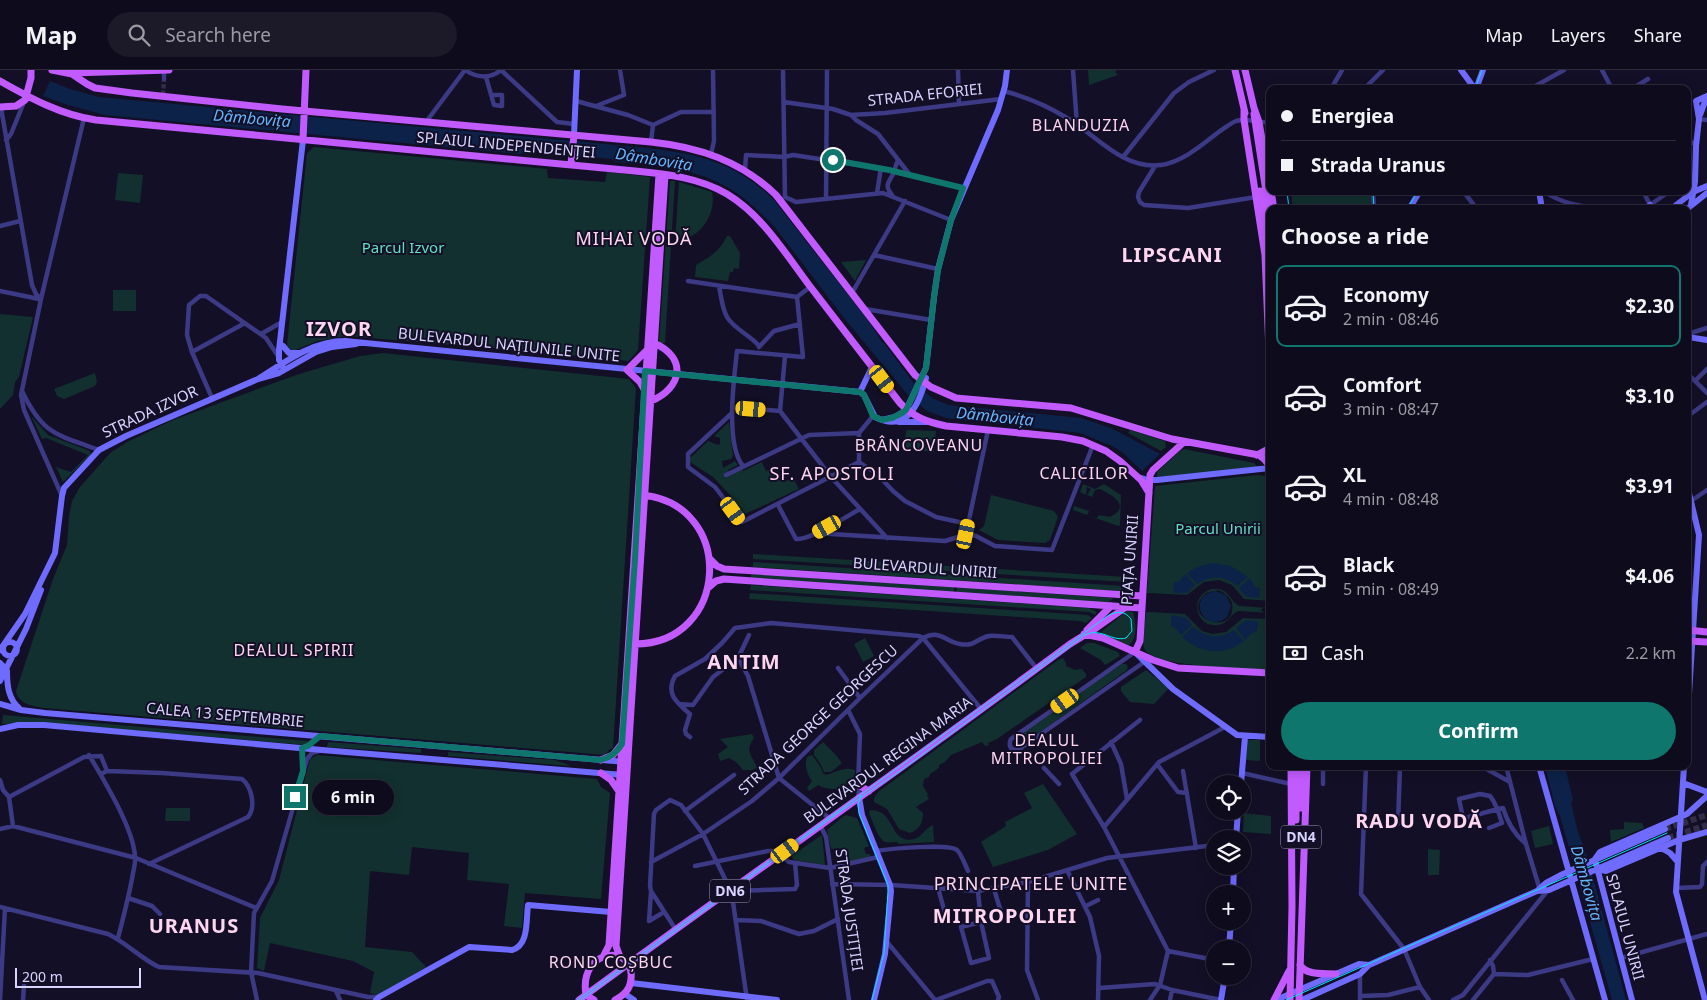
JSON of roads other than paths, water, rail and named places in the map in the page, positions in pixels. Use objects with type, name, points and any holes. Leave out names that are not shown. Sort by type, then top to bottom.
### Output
[{"type":"main road","points":[[0,108],[11,108],[26,100],[31,70]]},
{"type":"main road","name":"SPLAIUL INDEPENDENȚEI","points":[[52,70],[70,73],[95,88],[304,114],[426,122],[651,142],[683,146],[711,154],[745,170],[783,199],[922,384],[960,399],[1069,408],[1166,438],[1258,455]]},
{"type":"main road","points":[[70,73],[169,70]]},
{"type":"main road","points":[[284,366],[279,357],[303,138],[306,70]]},
{"type":"main road","points":[[571,164],[577,70]]},
{"type":"main road","points":[[896,422],[905,419],[922,384],[926,368],[938,270],[951,220],[1001,99],[1008,70]]},
{"type":"main road","points":[[1235,70],[1244,110],[1251,120],[1266,152]]},
{"type":"main road","points":[[1245,70],[1254,108],[1251,120],[1256,197],[1266,273]]},
{"type":"main road","points":[[1461,70],[1472,85]]},
{"type":"main road","points":[[1477,85],[1483,70]]},
{"type":"main road","points":[[95,88],[93,78],[98,72]]},
{"type":"main road","name":"SPLAIUL INDEPENDENȚEI","points":[[0,81],[26,100],[84,118],[116,123],[303,138],[571,164],[662,174],[708,185],[738,202],[767,230],[908,412],[930,422],[1062,437],[1093,445],[1115,457],[1138,477],[1149,493]]},
{"type":"main road","points":[[1699,119],[1696,101],[1707,96]]},
{"type":"main road","points":[[1690,205],[1693,192],[1699,119],[1707,96]]},
{"type":"main road","points":[[1251,120],[1255,129],[1266,194]]},
{"type":"main road","points":[[1251,120],[1266,224]]},
{"type":"main road","points":[[642,495],[644,389],[654,344],[662,174]]},
{"type":"main road","points":[[616,1000],[625,994],[631,983],[629,964],[620,957],[616,946],[623,775],[642,495],[651,401],[646,351],[662,174]]},
{"type":"main road","points":[[1693,192],[1707,186]]},
{"type":"main road","points":[[1691,205],[1707,193]]},
{"type":"main road","points":[[1676,205],[1689,195]]},
{"type":"main road","points":[[922,384],[938,286],[952,225],[951,220]]},
{"type":"main road","points":[[282,330],[284,366]]},
{"type":"main road","name":"BULEVARDUL NAȚIUNILE UNITE","points":[[284,366],[307,350],[338,341],[860,392]]},
{"type":"main road","name":"BULEVARDUL NAȚIUNILE UNITE","points":[[284,366],[321,350],[365,343]]},
{"type":"main road","points":[[651,401],[669,390],[676,380],[677,374],[675,362],[670,353],[663,347],[654,344]]},
{"type":"main road","points":[[282,346],[286,352],[292,354],[307,350]]},
{"type":"main road","points":[[644,389],[640,382],[627,370],[646,351]]},
{"type":"main road","name":"STRADA IZVOR","points":[[3,675],[16,652],[35,607],[57,546],[62,496],[67,485],[99,450],[126,436],[284,366]]},
{"type":"main road","points":[[872,367],[860,392],[864,395],[873,416],[882,420],[896,422],[930,422]]},
{"type":"main road","points":[[882,420],[908,412]]},
{"type":"main road","points":[[1184,442],[1152,472],[1150,480],[1266,467]]},
{"type":"main road","points":[[1258,455],[1266,452]]},
{"type":"main road","points":[[1258,455],[1266,456]]},
{"type":"main road","points":[[1258,455],[1266,461]]},
{"type":"main road","name":"SPLAIUL INDEPENDENȚEI","points":[[1138,477],[1150,480]]},
{"type":"main road","name":"PIAȚA UNIRII","points":[[1147,659],[1140,649],[1140,641],[1150,480]]},
{"type":"main road","points":[[633,644],[659,641],[681,629],[698,612],[709,587],[711,573],[710,559],[702,535],[688,516],[667,502],[642,495]]},
{"type":"main road","points":[[1691,501],[1691,512],[1698,531],[1691,620]]},
{"type":"main road","name":"BULEVARDUL UNIRII","points":[[710,559],[716,566],[724,569],[1142,596]]},
{"type":"main road","name":"STRADA IZVOR","points":[[2,647],[25,614],[46,574]]},
{"type":"main road","name":"BULEVARDUL UNIRII","points":[[709,587],[716,581],[724,579],[1141,608]]},
{"type":"main road","points":[[1095,605],[1099,609],[1100,617]]},
{"type":"main road","name":"DN6","points":[[1084,634],[1111,606]]},
{"type":"main road","points":[[1084,634],[1096,628],[1126,606]]},
{"type":"main road","points":[[1691,631],[1707,632]]},
{"type":"main road","points":[[1084,634],[1103,638],[1147,659],[1178,668],[1266,673]]},
{"type":"main road","name":"BULEVARDUL REGINA MARIA","points":[[586,995],[1084,634]]},
{"type":"main road","name":"PIAȚA UNIRII","points":[[1135,652],[1140,641]]},
{"type":"main road","points":[[1691,641],[1707,642]]},
{"type":"main road","points":[[11,642],[17,648],[12,656],[7,656],[2,647],[11,642]]},
{"type":"main road","points":[[624,762],[622,744],[633,644]]},
{"type":"main road","points":[[1147,659],[1177,691],[1238,736],[1266,737]]},
{"type":"main road","points":[[0,663],[3,666],[3,675],[13,701],[21,710]]},
{"type":"main road","name":"CALEA 13 SEPTEMBRIE","points":[[0,704],[21,710],[624,762]]},
{"type":"main road","name":"CALEA 13 SEPTEMBRIE","points":[[0,730],[18,725],[44,725],[623,775]]},
{"type":"main road","points":[[1242,773],[1245,737]]},
{"type":"main road","points":[[601,760],[615,753],[622,744]]},
{"type":"main road","points":[[422,758],[423,745]]},
{"type":"main road","points":[[441,760],[442,746]]},
{"type":"main road","points":[[1291,770],[1292,908]]},
{"type":"main road","name":"DN4","points":[[1290,997],[1296,770]]},
{"type":"main road","name":"DN4","points":[[1301,770],[1299,990],[1301,1000]]},
{"type":"main road","points":[[1301,908],[1305,852],[1307,770]]},
{"type":"main road","points":[[1540,770],[1571,871],[1605,1000]]},
{"type":"main road","points":[[1684,770],[1676,888],[1704,1000]]},
{"type":"main road","points":[[601,773],[611,780],[618,791]]},
{"type":"main road","points":[[594,1000],[586,995],[585,979],[587,971],[603,957],[609,946],[618,791],[623,775]]},
{"type":"main road","points":[[1683,783],[1707,792]]},
{"type":"main road","points":[[858,785],[869,791]]},
{"type":"main road","points":[[1592,861],[1600,852],[1687,814],[1707,796]]},
{"type":"main road","points":[[859,798],[862,815],[890,885],[887,942],[874,1000]]},
{"type":"main road","points":[[1301,1000],[1360,974],[1369,965],[1539,890],[1546,883],[1665,829]]},
{"type":"main road","points":[[1600,881],[1606,871],[1679,840],[1707,832]]},
{"type":"main road","points":[[1539,890],[1549,890],[1668,838]]},
{"type":"main road","points":[[1661,848],[1670,853],[1677,861]]},
{"type":"main road","name":"SPLAIUL UNIRII","points":[[1592,861],[1600,881],[1632,1000]]},
{"type":"main road","points":[[1595,870],[1606,871]]},
{"type":"main road","points":[[378,998],[469,947],[508,950],[518,948],[524,938],[528,905],[611,912]]},
{"type":"main road","points":[[603,957],[620,957]]},
{"type":"main road","points":[[1275,1000],[1291,964]]},
{"type":"main road","points":[[1275,1000],[1290,997],[1299,990],[1359,964],[1369,965]]},
{"type":"main road","points":[[1300,965],[1303,969],[1310,972],[1336,974]]},
{"type":"main road","points":[[631,983],[746,999],[777,1000]]},
{"type":"main road","points":[[1221,1000],[1224,985]]},
{"type":"main road","points":[[625,994],[634,1000]]},
{"type":"main road","name":"DN6","points":[[579,1000],[586,995]]},
{"type":"street","points":[[164,70],[164,79]]},
{"type":"street","points":[[426,122],[465,70],[476,76],[486,77],[501,70],[557,122],[574,124]]},
{"type":"street","points":[[596,106],[624,95],[620,70]]},
{"type":"street","points":[[711,154],[714,142],[713,70]]},
{"type":"street","points":[[783,70],[783,199],[796,202],[877,193],[892,195],[951,220]]},
{"type":"street","points":[[826,199],[827,70]]},
{"type":"street","points":[[958,70],[959,104]]},
{"type":"street","points":[[1073,70],[1077,125]]},
{"type":"street","points":[[1123,157],[1174,94],[1186,84],[1214,70]]},
{"type":"street","points":[[1333,85],[1342,70]]},
{"type":"street","points":[[1368,85],[1383,70]]},
{"type":"street","points":[[1537,85],[1564,70]]},
{"type":"street","points":[[1602,70],[1610,85]]},
{"type":"street","points":[[486,77],[492,95]]},
{"type":"street","points":[[1638,85],[1648,79]]},
{"type":"street","points":[[1004,91],[1038,103],[1067,117],[1100,143],[1123,157],[1154,166],[1176,160],[1235,121],[1266,122]]},
{"type":"street","name":"STRADA EFORIEI","points":[[851,115],[884,113],[1001,99]]},
{"type":"street","points":[[6,140],[11,134],[26,100]]},
{"type":"street","points":[[576,102],[628,115],[653,125],[681,112],[714,112]]},
{"type":"street","points":[[784,102],[827,108],[851,115],[878,134],[910,175]]},
{"type":"street","points":[[0,108],[33,288],[41,299]]},
{"type":"street","points":[[62,496],[24,410],[21,390],[84,118]]},
{"type":"street","points":[[1699,119],[1707,120]]},
{"type":"street","points":[[556,133],[557,122]]},
{"type":"street","points":[[651,142],[653,125]]},
{"type":"street","points":[[1691,143],[1696,142]]},
{"type":"street","points":[[745,170],[746,155],[784,157],[793,155],[881,168],[963,188]]},
{"type":"street","points":[[892,195],[888,185],[898,160]]},
{"type":"street","points":[[1154,166],[1138,195],[1140,202],[1144,205],[1188,208],[1256,197]]},
{"type":"street","points":[[877,193],[881,168]]},
{"type":"street","points":[[1691,176],[1695,173]]},
{"type":"street","points":[[1466,195],[1474,205]]},
{"type":"street","points":[[1550,195],[1558,200],[1576,205]]},
{"type":"street","points":[[1654,205],[1666,195]]},
{"type":"street","points":[[852,293],[905,201]]},
{"type":"street","points":[[0,226],[20,222]]},
{"type":"street","points":[[874,255],[938,270]]},
{"type":"street","points":[[688,281],[797,297],[810,287]]},
{"type":"street","points":[[719,286],[726,316],[759,346]]},
{"type":"street","points":[[0,291],[41,299]]},
{"type":"street","points":[[212,398],[192,352],[187,335],[189,305],[200,296],[206,296],[261,334],[268,340],[279,357]]},
{"type":"street","points":[[743,466],[736,455],[732,410],[737,351],[803,357],[797,297]]},
{"type":"street","points":[[865,309],[931,320]]},
{"type":"street","points":[[261,334],[283,321]]},
{"type":"street","points":[[192,352],[245,324]]},
{"type":"street","points":[[758,353],[759,346],[774,331],[800,324]]},
{"type":"street","points":[[1702,337],[1707,328]]},
{"type":"street","points":[[785,356],[780,411],[831,477],[887,538]]},
{"type":"street","points":[[1694,381],[1707,369]]},
{"type":"street","points":[[1691,378],[1707,393]]},
{"type":"street","points":[[21,390],[35,416],[50,431],[99,450]]},
{"type":"street","points":[[1691,414],[1707,402]]},
{"type":"street","points":[[780,411],[732,410],[688,454],[687,466],[715,487],[742,522],[859,462]]},
{"type":"street","points":[[859,462],[859,433],[873,416]]},
{"type":"street","points":[[966,534],[988,430]]},
{"type":"street","points":[[726,475],[809,435],[859,433]]},
{"type":"street","points":[[815,533],[945,541],[966,534],[976,536],[995,546],[1052,550],[1093,445]]},
{"type":"street","points":[[859,462],[880,477],[897,495],[913,506],[936,517],[968,524]]},
{"type":"street","points":[[1691,501],[1707,490]]},
{"type":"street","points":[[778,505],[796,538],[803,539],[860,509]]},
{"type":"street","points":[[690,714],[678,704],[672,695],[672,681],[675,676],[705,659],[736,627],[771,623],[916,635],[923,638],[981,709]]},
{"type":"street","points":[[690,737],[686,734],[685,730],[693,705],[713,676],[738,658],[749,635]]},
{"type":"street","points":[[923,638],[942,636],[956,644],[969,645],[988,636],[1012,637],[1036,669]]},
{"type":"street","name":"STRADA GEORGE GEORGESCU","points":[[651,862],[703,834],[752,801],[780,778],[923,638]]},
{"type":"street","points":[[1135,652],[1011,739],[1010,747],[1014,750],[1019,749],[1147,659]]},
{"type":"street","points":[[738,658],[748,676],[780,778],[830,818]]},
{"type":"street","points":[[838,668],[860,698]]},
{"type":"street","points":[[678,704],[693,705]]},
{"type":"street","points":[[848,710],[860,734],[859,798]]},
{"type":"street","points":[[1140,720],[1072,774],[1104,828],[1168,951],[1160,985],[1150,1000]]},
{"type":"street","points":[[1104,828],[1157,764],[1225,727]]},
{"type":"street","points":[[303,771],[302,748],[308,746],[320,736]]},
{"type":"street","points":[[1111,742],[1121,764],[1128,799]]},
{"type":"street","points":[[257,1000],[251,972],[256,908],[264,899],[272,881],[303,771],[309,757],[315,752],[322,750]]},
{"type":"street","points":[[89,755],[101,774],[131,837],[136,858],[118,938]]},
{"type":"street","points":[[9,797],[84,756],[101,756],[107,771]]},
{"type":"street","points":[[1157,764],[1178,792],[1187,793]]},
{"type":"street","points":[[1044,768],[1059,784]]},
{"type":"street","points":[[1323,770],[1323,784]]},
{"type":"street","points":[[1366,770],[1362,894],[1404,950],[1420,988],[1428,1000]]},
{"type":"street","points":[[1398,824],[1400,770]]},
{"type":"street","points":[[1488,770],[1510,782]]},
{"type":"street","points":[[1507,770],[1541,898]]},
{"type":"street","points":[[101,774],[107,771],[162,773],[242,780],[249,787],[252,810],[248,817],[149,864]]},
{"type":"street","points":[[1183,771],[1196,848]]},
{"type":"street","points":[[1242,773],[1291,784]]},
{"type":"street","points":[[685,811],[734,776]]},
{"type":"street","points":[[0,780],[3,790],[9,797],[13,826]]},
{"type":"street","points":[[1489,828],[1502,823],[1498,809],[1492,798],[1487,794],[1480,794],[1459,799],[1463,818],[1498,809],[1502,808],[1516,834],[1526,844]]},
{"type":"street","points":[[664,912],[649,922],[654,814],[656,810],[670,800],[680,804],[703,834],[717,860],[730,891],[736,920],[746,999]]},
{"type":"street","name":"STRADA JUSTIȚIEI","points":[[820,825],[826,837],[849,1000]]},
{"type":"street","points":[[0,829],[13,826],[136,858],[256,908]]},
{"type":"street","points":[[695,866],[768,851],[783,853],[785,860],[796,864],[830,868],[877,854],[930,846],[950,847],[958,851],[968,871]]},
{"type":"street","points":[[832,884],[890,885],[978,891],[1028,882],[1098,860],[1206,846]]},
{"type":"street","points":[[1676,888],[1696,888],[1701,886],[1703,866],[1707,862]]},
{"type":"street","points":[[730,891],[795,889],[797,886],[796,864]]},
{"type":"street","points":[[1067,870],[1090,917],[1099,956],[1098,1000]]},
{"type":"street","points":[[1028,882],[1027,970],[1038,1000]]},
{"type":"street","points":[[938,888],[945,914]]},
{"type":"street","points":[[994,889],[1001,912]]},
{"type":"street","points":[[1453,1000],[1463,995],[1549,890]]},
{"type":"street","points":[[651,891],[676,930]]},
{"type":"street","points":[[978,891],[981,922],[989,958],[971,963],[961,927],[981,922]]},
{"type":"street","points":[[128,898],[152,906],[160,914]]},
{"type":"street","points":[[1086,906],[1098,900]]},
{"type":"street","points":[[0,1000],[3,907],[99,930],[118,938],[152,964],[159,966],[186,970],[251,972],[378,998]]},
{"type":"street","points":[[736,920],[761,921],[799,934],[814,931],[838,919]]},
{"type":"street","points":[[1621,958],[1707,934]]},
{"type":"street","points":[[887,942],[936,1000],[987,980],[992,981],[999,997],[998,1000]]},
{"type":"street","points":[[1168,951],[1206,958]]},
{"type":"street","points":[[1494,974],[1528,975],[1593,959]]},
{"type":"street","points":[[1463,995],[1472,1000],[1494,974],[1494,966],[1490,960]]},
{"type":"street","points":[[1360,974],[1360,998],[1420,988]]},
{"type":"street","points":[[1562,980],[1573,1000]]},
{"type":"street","points":[[1099,988],[1151,983],[1172,990],[1221,1000]]},
{"type":"street","points":[[23,1000],[24,985]]},
{"type":"street","points":[[336,990],[340,1000]]},
{"type":"street","points":[[1170,1000],[1172,990]]},
{"type":"water","name":"Dâmbovița","points":[[50,81],[99,97],[647,148],[683,153],[715,162],[744,176],[773,199],[868,320],[882,342],[912,381],[932,398],[949,405],[1081,418],[1111,428],[1160,454],[1142,471],[1122,452],[1080,433],[946,418],[927,411],[907,394],[844,318],[777,230],[740,195],[704,176],[664,167],[615,162],[612,159],[526,151],[521,154],[105,115],[43,96]]},
{"type":"water","points":[[1212,563],[1231,566],[1248,577],[1237,586],[1222,578],[1207,579],[1197,584],[1187,573],[1197,567]]},
{"type":"water","points":[[1185,574],[1195,585],[1187,593],[1175,593],[1173,591],[1174,582],[1179,582]]},
{"type":"water","points":[[1250,578],[1255,587],[1260,588],[1259,597],[1257,598],[1245,596],[1239,588]]},
{"type":"water","points":[[1215,591],[1226,595],[1231,606],[1227,617],[1219,622],[1212,622],[1206,618],[1200,606],[1201,600],[1206,594]]},
{"type":"water","points":[[1173,615],[1186,618],[1192,625],[1181,635],[1171,626],[1171,617]]},
{"type":"water","points":[[1246,620],[1258,623],[1257,631],[1245,640],[1236,628]]},
{"type":"water","points":[[1193,627],[1213,636],[1224,635],[1234,630],[1244,641],[1236,646],[1220,651],[1204,650],[1182,637]]},
{"type":"water","name":"Dâmbovița","points":[[1546,770],[1566,770],[1578,832],[1587,856],[1626,1000],[1612,1000],[1560,816],[1555,806]]},
{"type":"tunnel","points":[[163,95],[164,79]]},
{"type":"tunnel","points":[[1665,829],[1707,815]]},
{"type":"tunnel","points":[[1668,838],[1707,825]]},
{"type":"tram line","points":[[1476,85],[1482,70]]},
{"type":"tram line","points":[[1287,195],[1289,205]]},
{"type":"tram line","points":[[1373,195],[1374,205]]},
{"type":"tram line","points":[[1409,205],[1416,195]]},
{"type":"tram line","points":[[577,1000],[1109,615],[1121,612],[1131,619],[1132,631],[1126,638],[1121,639],[1101,633],[1085,635],[900,771],[841,811],[581,1000]]},
{"type":"tram line","points":[[861,796],[858,804],[859,813],[888,885],[884,953],[872,1000]]},
{"type":"tram line","points":[[1286,1000],[1667,833]]},
{"type":"district","name":"BLANDUZIA","points":[[1081,125]]},
{"type":"district","name":"MIHAI VODĂ","points":[[634,239]]},
{"type":"district","name":"LIPSCANI","points":[[1172,255]]},
{"type":"district","name":"IZVOR","points":[[339,329]]},
{"type":"district","name":"BRÂNCOVEANU","points":[[919,445]]},
{"type":"district","name":"CALICILOR","points":[[1084,473]]},
{"type":"district","name":"SF. APOSTOLI","points":[[832,474]]},
{"type":"district","name":"DEALUL SPIRII","points":[[294,650]]},
{"type":"district","name":"ANTIM","points":[[744,662]]},
{"type":"district","name":"DEALUL MITROPOLIEI","points":[[1047,749]]},
{"type":"district","name":"RADU VODĂ","points":[[1419,821]]},
{"type":"district","name":"PRINCIPATELE UNITE","points":[[1031,884]]},
{"type":"district","name":"MITROPOLIEI","points":[[1005,916]]},
{"type":"district","name":"URANUS","points":[[194,926]]},
{"type":"district","name":"ROND COȘBUC","points":[[611,962]]},
{"type":"park label","name":"Parcul Izvor","points":[[403,248]]},
{"type":"park label","name":"Parcul Unirii","points":[[1218,529]]}]
